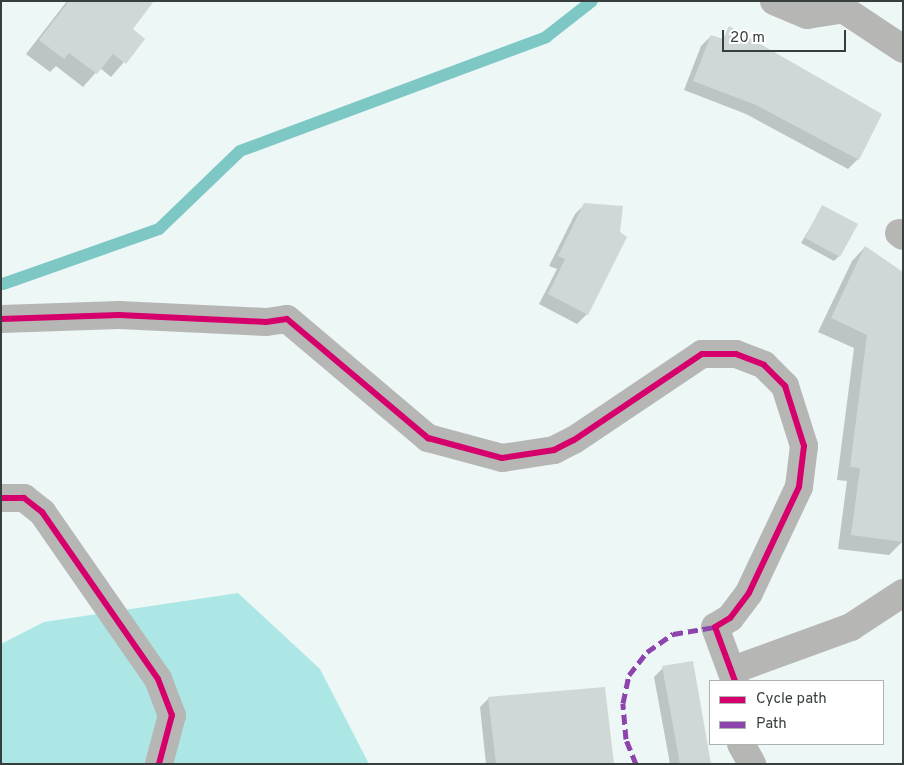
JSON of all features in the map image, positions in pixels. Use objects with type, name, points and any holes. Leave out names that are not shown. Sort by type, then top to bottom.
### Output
[{"type":"street","points":[[774,1],[808,15],[841,5],[903,49]]},
{"type":"street","points":[[1,319],[119,315],[266,322],[287,319],[428,438],[502,458],[554,450],[646,396],[678,367],[702,354],[736,354],[764,365],[785,386],[804,446],[799,486],[750,593],[730,618],[716,627],[734,675],[835,634],[903,594]]},
{"type":"street","points":[[1,498],[24,498],[42,512],[158,679],[172,715],[159,764]]},
{"type":"street","points":[[742,745],[752,764]]},
{"type":"shaded area","points":[[238,593],[320,669],[369,764],[1,764],[1,644],[44,622]]},
{"type":"building","points":[[69,1],[154,1],[133,29],[145,39],[126,64],[113,54],[97,74],[69,53],[64,59],[39,40]]},
{"type":"building","points":[[729,26],[882,114],[859,160],[756,105],[693,81],[711,35],[723,39]]},
{"type":"building","points":[[584,203],[623,206],[620,232],[627,237],[588,315],[548,294],[565,259],[558,256]]},
{"type":"building","points":[[822,205],[858,224],[840,257],[805,238]]},
{"type":"building","points":[[865,246],[903,272],[903,542],[851,535],[860,468],[850,467],[867,335],[831,318]]},
{"type":"building","points":[[693,661],[711,764],[680,764],[662,666]]},
{"type":"building","points":[[605,687],[614,764],[496,764],[488,697]]},
{"type":"waterway","points":[[3,284],[159,229],[240,151],[546,37],[592,1]]},
{"type":"marked path","points":[[636,764],[626,739],[623,703],[629,675],[647,652],[673,634],[715,627]]},
{"type":"cycle path","points":[[1,319],[119,315],[266,322],[287,319],[428,438],[502,458],[554,450],[574,440],[702,354],[736,354],[764,365],[785,386],[804,446],[799,487],[749,593],[730,618],[715,627],[735,680]]},
{"type":"cycle path","points":[[1,498],[24,498],[42,512],[158,679],[172,715],[159,764]]}]
